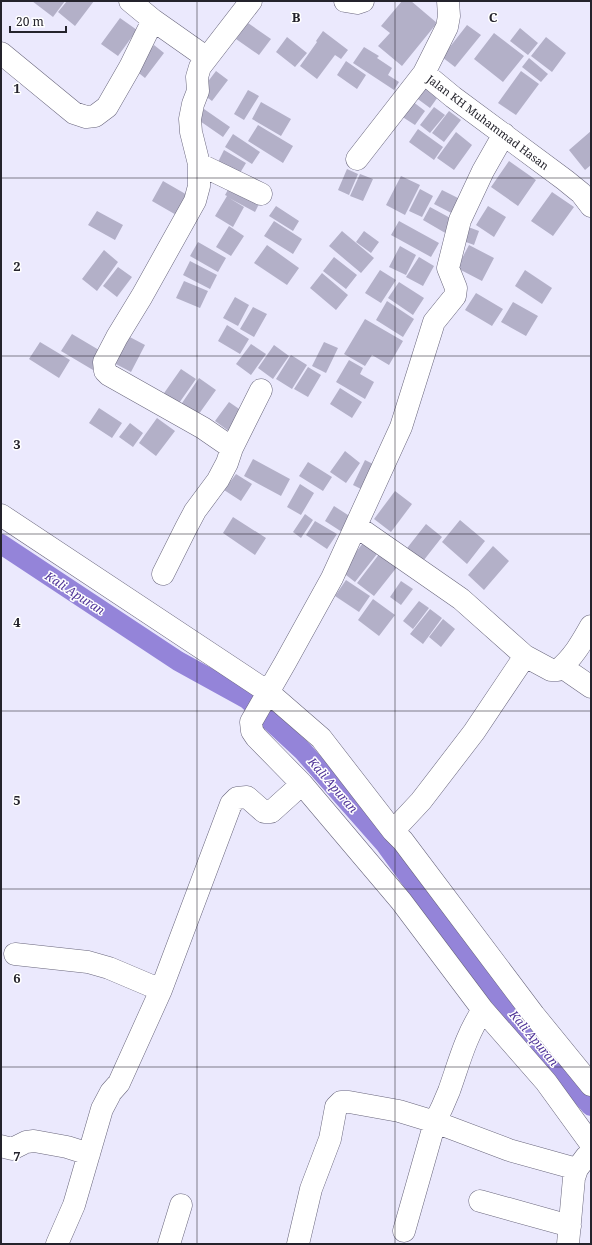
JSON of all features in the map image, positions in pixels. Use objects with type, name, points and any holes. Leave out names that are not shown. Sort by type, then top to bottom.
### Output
[{"type":"street","points":[[130,1],[153,20],[207,58]]},
{"type":"street","points":[[232,448],[203,428],[109,375],[105,371],[104,362],[116,336],[142,296],[195,201],[199,186],[199,164],[191,132],[190,120],[193,104],[198,91],[197,77],[200,67],[251,1]]},
{"type":"street","points":[[345,1],[357,3],[363,1]]},
{"type":"street","name":"Jalan KH Muhammad Hasan","points":[[448,1],[448,27],[424,73],[581,192],[591,206]]},
{"type":"street","points":[[1,53],[74,113],[86,117],[95,116],[107,107],[130,67],[153,20]]},
{"type":"street","points":[[357,158],[424,73]]},
{"type":"street","points":[[504,134],[482,171],[460,220],[448,268],[456,288],[455,296],[434,322],[400,427],[332,578],[251,722],[252,731],[256,737],[302,784],[401,901],[483,1010],[546,1082],[587,1159]]},
{"type":"street","points":[[199,164],[261,194]]},
{"type":"street","points":[[164,574],[195,511],[218,480],[227,463],[232,448],[260,390]]},
{"type":"street","points":[[1,515],[267,695],[321,738],[393,831],[403,841],[534,1015],[591,1085]]},
{"type":"street","points":[[356,526],[461,599],[525,656],[551,670],[558,670],[562,667],[578,647],[591,626]]},
{"type":"street","points":[[393,831],[421,801],[474,732],[525,656]]},
{"type":"street","points":[[562,667],[591,687]]},
{"type":"street","points":[[57,1244],[74,1205],[102,1109],[111,1092],[119,1083],[161,990],[231,804],[237,798],[247,797],[264,812],[271,812],[302,784]]},
{"type":"street","points":[[15,954],[88,962],[109,968],[161,990]]},
{"type":"street","points":[[404,1231],[435,1122],[448,1091],[464,1045],[474,1022],[483,1010]]},
{"type":"street","points":[[298,1244],[311,1189],[330,1139],[336,1107],[341,1102],[349,1102],[399,1111],[435,1122],[509,1150],[587,1159]]},
{"type":"street","points":[[1,1146],[12,1149],[26,1142],[34,1141],[67,1147],[89,1154]]},
{"type":"street","points":[[480,1201],[569,1235],[574,1178],[587,1159]]},
{"type":"street","points":[[169,1244],[181,1205]]},
{"type":"building","points":[[32,1],[65,1],[53,17]]},
{"type":"building","points":[[67,1],[94,1],[75,26],[58,12]]},
{"type":"building","points":[[402,1],[411,1],[437,23],[402,66],[378,46],[390,33],[381,26]]},
{"type":"building","points":[[120,18],[137,30],[118,56],[101,44]]},
{"type":"building","points":[[248,23],[271,39],[259,55],[236,39]]},
{"type":"building","points":[[467,25],[481,35],[455,67],[442,57]]},
{"type":"building","points":[[520,28],[538,43],[528,55],[510,41]]},
{"type":"building","points":[[323,31],[348,50],[341,59],[335,55],[317,79],[300,66]]},
{"type":"building","points":[[494,33],[524,56],[503,82],[474,59]]},
{"type":"building","points":[[287,37],[307,53],[295,67],[276,52]]},
{"type":"building","points":[[546,37],[566,53],[552,72],[531,56]]},
{"type":"building","points":[[154,45],[164,53],[145,78],[135,70]]},
{"type":"building","points":[[364,47],[379,56],[377,58],[392,68],[388,75],[399,82],[394,90],[353,63]]},
{"type":"building","points":[[529,58],[548,74],[541,82],[522,67]]},
{"type":"building","points":[[346,61],[366,75],[357,89],[337,75]]},
{"type":"building","points":[[216,71],[228,80],[212,101],[200,92]]},
{"type":"building","points":[[521,71],[539,84],[516,115],[498,103]]},
{"type":"building","points":[[421,80],[440,94],[430,108],[411,94]]},
{"type":"building","points":[[248,90],[259,96],[244,120],[234,114]]},
{"type":"building","points":[[412,101],[425,111],[415,125],[401,116]]},
{"type":"building","points":[[261,102],[291,119],[281,136],[252,119]]},
{"type":"building","points":[[434,107],[445,115],[430,133],[420,125]]},
{"type":"building","points":[[204,109],[230,127],[223,137],[197,119]]},
{"type":"building","points":[[449,111],[461,120],[444,142],[432,133]]},
{"type":"building","points":[[258,125],[293,146],[283,163],[248,141]]},
{"type":"building","points":[[418,129],[443,147],[434,160],[409,142]]},
{"type":"building","points":[[591,131],[591,165],[585,170],[569,150]]},
{"type":"building","points":[[456,132],[472,145],[454,170],[437,158]]},
{"type":"building","points":[[233,134],[260,152],[252,164],[225,147]]},
{"type":"building","points":[[224,150],[246,163],[237,178],[216,166]]},
{"type":"building","points":[[509,161],[536,180],[518,206],[491,187]]},
{"type":"building","points":[[347,169],[358,174],[349,195],[338,190]]},
{"type":"building","points":[[360,174],[373,179],[363,201],[350,196]]},
{"type":"building","points":[[401,176],[420,185],[405,215],[386,205]]},
{"type":"building","points":[[163,181],[189,196],[178,216],[152,201]]},
{"type":"building","points":[[233,181],[262,198],[255,212],[229,198],[244,207],[233,227],[215,216],[227,196],[225,195]]},
{"type":"building","points":[[420,189],[433,196],[422,217],[409,211]]},
{"type":"building","points":[[442,190],[466,202],[459,217],[434,204]]},
{"type":"building","points":[[552,192],[574,207],[553,236],[531,221]]},
{"type":"building","points":[[276,206],[299,221],[293,231],[269,216]]},
{"type":"building","points":[[488,206],[506,217],[494,237],[476,225]]},
{"type":"building","points":[[430,207],[454,220],[447,234],[423,220]]},
{"type":"building","points":[[97,211],[123,225],[115,240],[88,225]]},
{"type":"building","points":[[274,221],[302,239],[293,254],[264,236]]},
{"type":"building","points":[[399,221],[439,243],[431,257],[391,235]]},
{"type":"building","points":[[463,225],[479,231],[474,245],[458,239]]},
{"type":"building","points":[[229,226],[244,236],[231,256],[216,247]]},
{"type":"building","points":[[342,231],[374,258],[361,273],[329,246]]},
{"type":"building","points":[[364,231],[379,242],[371,253],[356,242]]},
{"type":"building","points":[[198,242],[226,258],[218,272],[190,256]]},
{"type":"building","points":[[267,245],[299,268],[287,285],[254,263]]},
{"type":"building","points":[[469,245],[494,258],[482,281],[457,268]]},
{"type":"building","points":[[400,246],[416,255],[406,275],[389,267]]},
{"type":"building","points":[[104,250],[118,262],[97,291],[82,279]]},
{"type":"building","points":[[334,257],[357,275],[346,289],[323,271]]},
{"type":"building","points":[[419,257],[434,266],[423,286],[406,277]]},
{"type":"building","points":[[190,261],[217,275],[210,289],[183,275]]},
{"type":"building","points":[[118,267],[132,277],[117,297],[103,286]]},
{"type":"building","points":[[380,270],[396,280],[381,303],[365,293]]},
{"type":"building","points":[[525,270],[552,288],[542,304],[515,286]]},
{"type":"building","points":[[322,273],[348,295],[336,310],[310,288]]},
{"type":"building","points":[[184,281],[208,291],[200,308],[176,298]]},
{"type":"building","points":[[399,282],[424,298],[413,315],[388,298]]},
{"type":"building","points":[[476,293],[503,309],[492,326],[465,310]]},
{"type":"building","points":[[235,297],[249,305],[238,326],[223,318]]},
{"type":"building","points":[[387,301],[414,319],[403,337],[376,320]]},
{"type":"building","points":[[513,302],[538,316],[526,336],[501,322]]},
{"type":"building","points":[[253,307],[267,314],[254,337],[240,329]]},
{"type":"building","points":[[365,319],[403,341],[389,365],[372,355],[365,366],[344,354]]},
{"type":"building","points":[[227,325],[249,339],[240,354],[218,341]]},
{"type":"building","points":[[72,334],[104,353],[93,370],[61,351]]},
{"type":"building","points":[[126,335],[145,345],[131,372],[112,362]]},
{"type":"building","points":[[40,342],[70,360],[59,378],[29,359]]},
{"type":"building","points":[[324,342],[338,348],[326,373],[312,366]]},
{"type":"building","points":[[251,344],[266,354],[251,375],[236,364]]},
{"type":"building","points":[[274,345],[289,356],[273,379],[258,368]]},
{"type":"building","points":[[291,355],[307,365],[292,389],[276,379]]},
{"type":"building","points":[[349,360],[363,368],[360,374],[374,382],[365,399],[336,382]]},
{"type":"building","points":[[308,367],[321,375],[308,397],[294,389]]},
{"type":"building","points":[[181,369],[196,379],[177,406],[162,396]]},
{"type":"building","points":[[199,378],[216,390],[196,418],[180,406]]},
{"type":"building","points":[[340,388],[362,402],[352,418],[330,404]]},
{"type":"building","points":[[229,402],[245,413],[230,432],[215,421]]},
{"type":"building","points":[[99,408],[122,423],[112,438],[89,423]]},
{"type":"building","points":[[157,418],[175,431],[156,456],[139,443]]},
{"type":"building","points":[[130,423],[143,433],[133,447],[119,437]]},
{"type":"building","points":[[345,451],[360,463],[346,483],[330,472]]},
{"type":"building","points":[[253,459],[290,479],[281,496],[244,476]]},
{"type":"building","points":[[365,460],[381,468],[369,493],[353,485]]},
{"type":"building","points":[[308,462],[332,477],[323,491],[299,476]]},
{"type":"building","points":[[236,474],[252,484],[241,501],[224,490]]},
{"type":"building","points":[[300,484],[314,493],[301,515],[287,507]]},
{"type":"building","points":[[395,491],[412,504],[391,532],[374,519]]},
{"type":"building","points":[[334,506],[351,517],[342,532],[325,521]]},
{"type":"building","points":[[305,514],[313,520],[301,538],[293,532]]},
{"type":"building","points":[[233,517],[266,538],[255,555],[223,533]]},
{"type":"building","points":[[460,520],[485,541],[467,564],[442,542]]},
{"type":"building","points":[[315,521],[337,534],[327,549],[306,535]]},
{"type":"building","points":[[426,524],[442,537],[420,565],[404,552]]},
{"type":"building","points":[[363,543],[377,554],[355,582],[341,571]]},
{"type":"building","points":[[493,546],[509,561],[484,590],[468,575]]},
{"type":"building","points":[[380,553],[397,567],[374,596],[357,583]]},
{"type":"building","points":[[346,580],[370,596],[359,612],[335,596]]},
{"type":"building","points":[[401,581],[413,589],[401,605],[390,597]]},
{"type":"building","points":[[373,599],[395,615],[379,636],[358,620]]},
{"type":"building","points":[[419,601],[429,608],[413,629],[403,621]]},
{"type":"building","points":[[430,609],[442,618],[423,644],[410,634]]},
{"type":"building","points":[[443,619],[455,629],[441,647],[429,637]]},
{"type":"waterway","name":"Kali Apuran","points":[[1,544],[178,661],[247,699],[303,751],[385,844],[475,968],[548,1058],[591,1106]]}]
